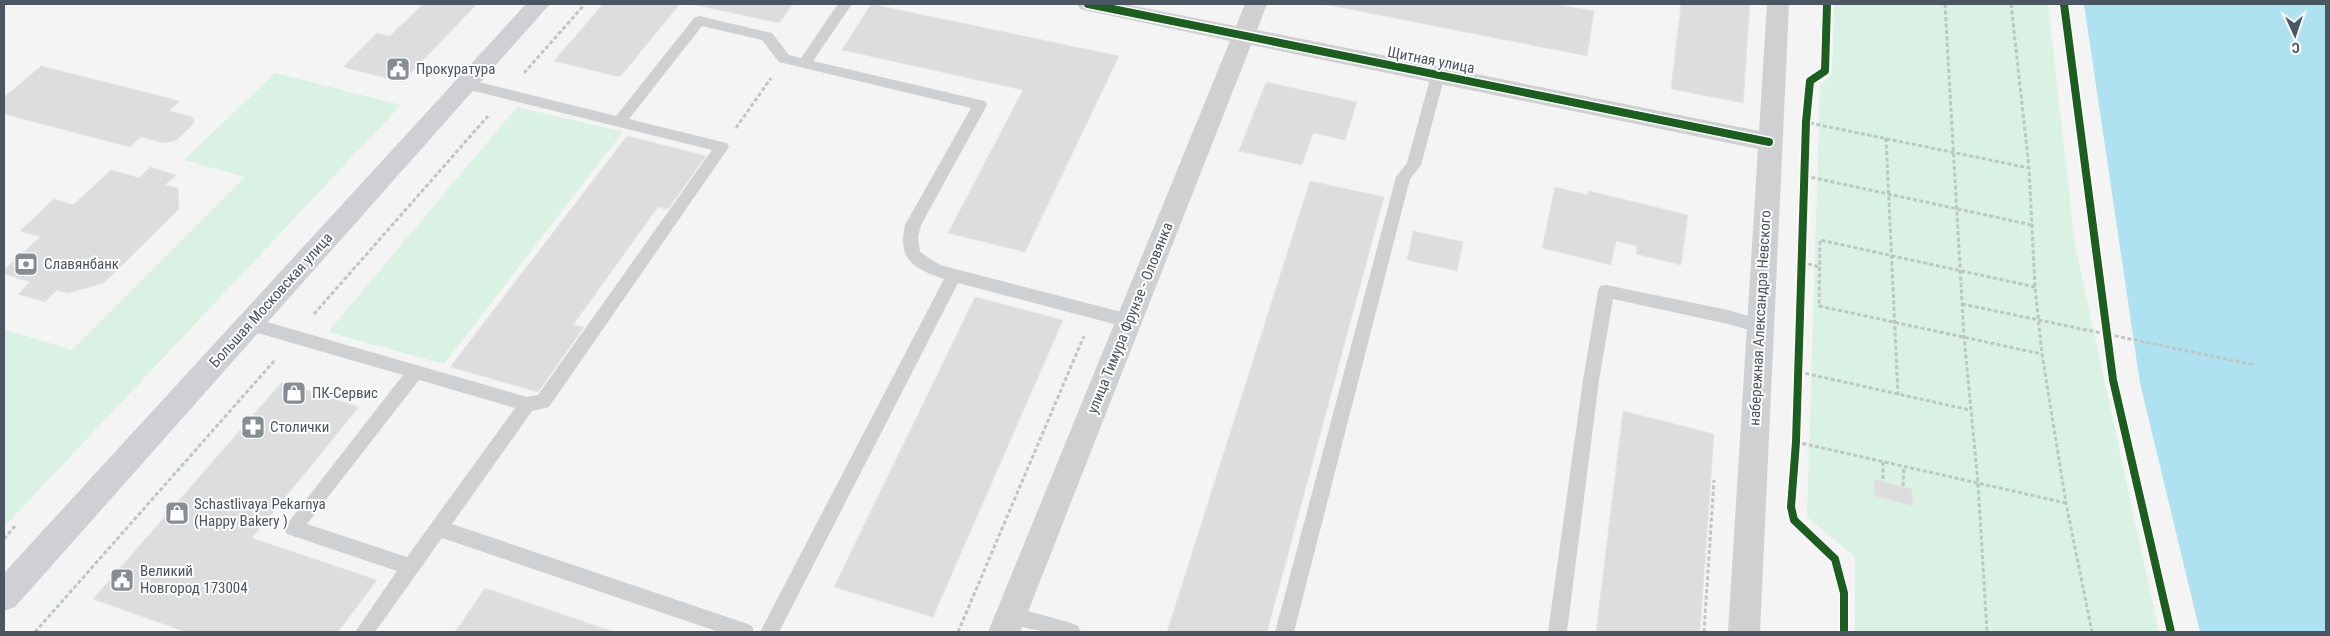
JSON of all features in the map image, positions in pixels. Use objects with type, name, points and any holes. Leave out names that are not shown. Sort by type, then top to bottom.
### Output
[{"type":"main road","name":"Большая Московская улица","points":[[4,596],[539,4]]},
{"type":"street","name":"Щитная улица","points":[[1088,4],[1769,142]]},
{"type":"street","name":"улица Тимура Фрунзе - Оловянка","points":[[1007,624],[1256,4]]},
{"type":"street","name":"набережная Александра Невского","points":[[1744,632],[1769,142],[1778,4]]},
{"type":"lane","points":[[804,64],[845,4]]},
{"type":"lane","points":[[619,122],[699,21],[767,36],[784,59],[980,104],[913,225],[910,235],[910,247],[915,258],[926,267],[954,276],[1128,321]]},
{"type":"lane","points":[[1284,632],[1404,176],[1414,165],[1438,75]]},
{"type":"lane","points":[[250,324],[527,404],[543,402],[722,147],[466,84]]},
{"type":"lane","points":[[769,632],[954,276]]},
{"type":"lane","points":[[1557,632],[1590,380],[1606,291],[1728,317],[1760,326]]},
{"type":"lane","points":[[410,567],[292,528],[415,373]]},
{"type":"lane","points":[[364,632],[527,404]]},
{"type":"lane","points":[[438,528],[745,632]]},
{"type":"lane","points":[[1007,624],[1071,632]]},
{"type":"path","points":[[522,76],[585,4]]},
{"type":"path","points":[[1945,4],[1964,337],[1978,483],[1987,632]]},
{"type":"path","points":[[2011,4],[2029,168],[2035,287],[2042,354],[2066,503],[2092,632]]},
{"type":"path","points":[[722,147],[784,59]]},
{"type":"path","points":[[35,632],[489,114]]},
{"type":"path","points":[[1806,131],[1807,114]]},
{"type":"path","points":[[1810,122],[2029,168]]},
{"type":"path","points":[[1886,138],[1898,395]]},
{"type":"path","points":[[1804,186],[1805,167]]},
{"type":"path","points":[[1804,176],[2032,225]]},
{"type":"path","points":[[2035,287],[1820,240],[1819,306],[2042,354]]},
{"type":"path","points":[[1802,253],[1802,272]]},
{"type":"path","points":[[1802,262],[1819,267]]},
{"type":"path","points":[[1962,304],[2255,364]]},
{"type":"path","points":[[958,632],[1094,313]]},
{"type":"path","points":[[2106,325],[2108,344]]},
{"type":"path","points":[[1798,380],[1799,362]]},
{"type":"path","points":[[1799,372],[1970,410]]},
{"type":"path","points":[[1796,452],[1797,433]]},
{"type":"path","points":[[1796,442],[2066,503]]},
{"type":"path","points":[[1883,462],[1883,481]]},
{"type":"path","points":[[1903,486],[1904,466]]},
{"type":"path","points":[[1704,632],[1714,475]]},
{"type":"green space","points":[[1834,4],[2048,4],[2075,245],[2159,632],[1855,632],[1855,557],[1807,517],[1820,86],[1832,74]]},
{"type":"green space","points":[[275,73],[401,105],[4,527],[4,329],[72,350],[245,177],[184,160]]},
{"type":"green space","points":[[517,107],[623,132],[444,364],[328,332]]},
{"type":"water","points":[[2084,4],[2326,4],[2326,632],[2200,632],[2140,383]]},
{"type":"building","points":[[423,4],[477,4],[402,82],[343,67],[377,33],[390,36]]},
{"type":"building","points":[[603,4],[680,4],[620,77],[554,61]]},
{"type":"building","points":[[691,4],[793,4],[779,23]]},
{"type":"building","points":[[871,4],[1119,56],[1025,252],[948,233],[1023,90],[842,50]]},
{"type":"building","points":[[1323,4],[1555,4],[1594,11],[1587,56]]},
{"type":"building","points":[[1681,4],[1750,4],[1743,103],[1671,89]]},
{"type":"building","points":[[41,66],[180,101],[169,111],[193,117],[194,123],[177,140],[164,143],[141,137],[130,147],[4,114],[4,97]]},
{"type":"building","points":[[1266,82],[1357,102],[1345,140],[1313,133],[1302,165],[1239,151]]},
{"type":"building","points":[[627,136],[706,156],[668,209],[658,207],[573,325],[584,327],[538,392],[450,367]]},
{"type":"building","points":[[150,167],[176,175],[165,185],[178,188],[179,209],[104,283],[68,293],[57,290],[45,302],[18,294],[30,282],[4,274],[4,270],[40,237],[20,231],[54,199],[73,205],[111,170],[139,178]]},
{"type":"building","points":[[1310,181],[1384,197],[1267,632],[1167,632]]},
{"type":"building","points":[[1555,187],[1588,195],[1589,191],[1688,215],[1681,265],[1636,254],[1637,246],[1616,241],[1611,265],[1542,248]]},
{"type":"building","points":[[1413,231],[1463,242],[1457,271],[1407,260]]},
{"type":"building","points":[[975,297],[1063,320],[933,617],[834,587]]},
{"type":"building","points":[[282,382],[359,407],[252,538],[377,580],[338,632],[186,632],[93,599]]},
{"type":"building","points":[[1623,411],[1714,434],[1700,632],[1596,632]]},
{"type":"building","points":[[1874,479],[1912,489],[1913,506],[1874,496]]},
{"type":"building","points":[[485,588],[614,632],[455,632]]},
{"type":"cycle path","points":[[1088,4],[1769,142]]},
{"type":"cycle path","points":[[1827,4],[1825,71],[1810,81],[1806,122],[1796,442],[1791,507],[1794,520],[1835,559],[1844,593],[1844,632]]},
{"type":"cycle path","points":[[2064,4],[2113,380],[2171,632]]},
{"type":"place","name":"Прокуратура","points":[[398,69]]},
{"type":"place","name":"Славянбанк","points":[[26,264]]},
{"type":"place","name":"ПК-Сервис","points":[[294,393]]},
{"type":"place","name":"Столички","points":[[253,427]]},
{"type":"place","name":"Schastlivaya Pekarnya (Happy Bakery )","points":[[177,513]]},
{"type":"place","name":"Великий Новгород 173004","points":[[122,580]]}]
